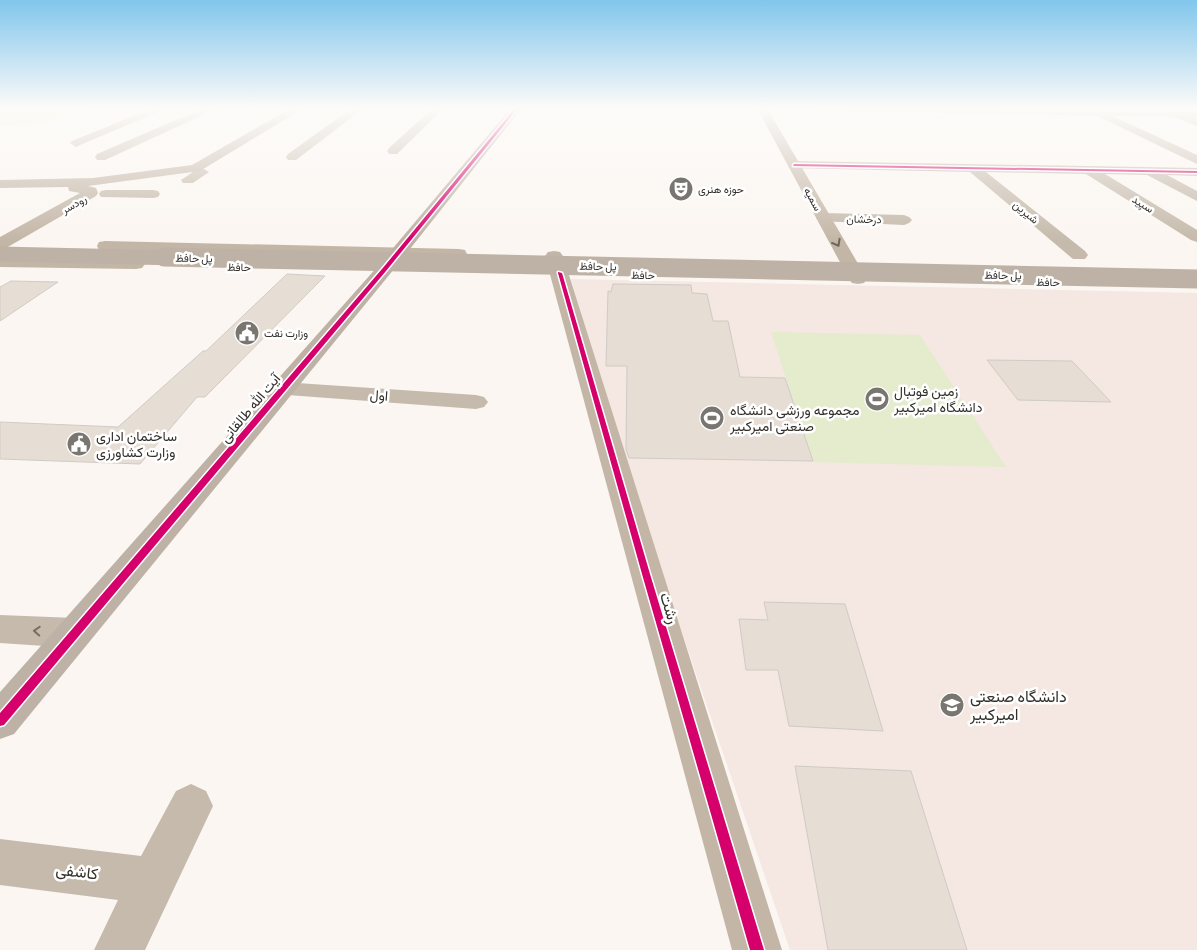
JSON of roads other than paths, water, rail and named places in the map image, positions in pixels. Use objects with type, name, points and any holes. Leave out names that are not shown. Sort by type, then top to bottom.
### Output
[{"type":"main road","points":[[0,184],[93,182],[195,168],[222,152]]},
{"type":"main road","name":"آیت الله طالقانی","points":[[0,721],[391,261],[480,152]]},
{"type":"main road","name":"سمیه","points":[[787,152],[853,271]]},
{"type":"main road","name":"رودسر","points":[[3,247],[142,174]]},
{"type":"main road","name":"رودسر","points":[[3,247],[92,193],[79,189],[30,184]]},
{"type":"main road","name":"حافظ","points":[[3,247],[262,249],[391,261]]},
{"type":"main road","name":"پل حافظ","points":[[3,247],[1197,279]]},
{"type":"main road","points":[[171,265],[161,262],[162,257],[180,249],[195,248]]},
{"type":"main road","points":[[241,267],[265,264],[279,256],[275,251],[262,249]]},
{"type":"main road","name":"حافظ","points":[[0,262],[241,267],[391,261],[557,264],[853,271],[1197,286]]},
{"type":"main road","name":"رشت","points":[[557,264],[643,565],[757,950]]},
{"type":"street","points":[[101,157],[112,152]]},
{"type":"street","points":[[292,157],[299,152]]},
{"type":"street","points":[[1181,152],[1197,160]]},
{"type":"street","points":[[794,165],[1197,172]]},
{"type":"street","points":[[188,180],[202,172],[195,168]]},
{"type":"street","name":"شیرین","points":[[973,168],[1079,255]]},
{"type":"street","name":"سپید","points":[[1089,170],[1197,237]]},
{"type":"street","points":[[1149,171],[1197,197]]},
{"type":"street","points":[[106,194],[154,194]]},
{"type":"street","name":"درخشان","points":[[824,218],[905,220]]},
{"type":"street","name":"اول","points":[[282,389],[476,402]]},
{"type":"street","points":[[0,630],[75,633]]},
{"type":"street","points":[[119,950],[191,806]]},
{"type":"street","name":"کاشفی","points":[[0,862],[153,881]]},
{"type":"place","name":"حوزه هنری","points":[[681,189]]},
{"type":"place","name":"وزارت نفت","points":[[247,333]]},
{"type":"place","name":"زمین فوتبال دانشگاه امیرکبیر","points":[[877,399]]},
{"type":"place","name":"مجموعه ورزشی دانشگاه صنعتی امیرکبیر","points":[[712,418]]},
{"type":"place","name":"ساختمان اداری وزارت کشاورزی","points":[[79,444]]},
{"type":"place","name":"دانشگاه صنعتی امیرکبیر","points":[[952,705]]}]
